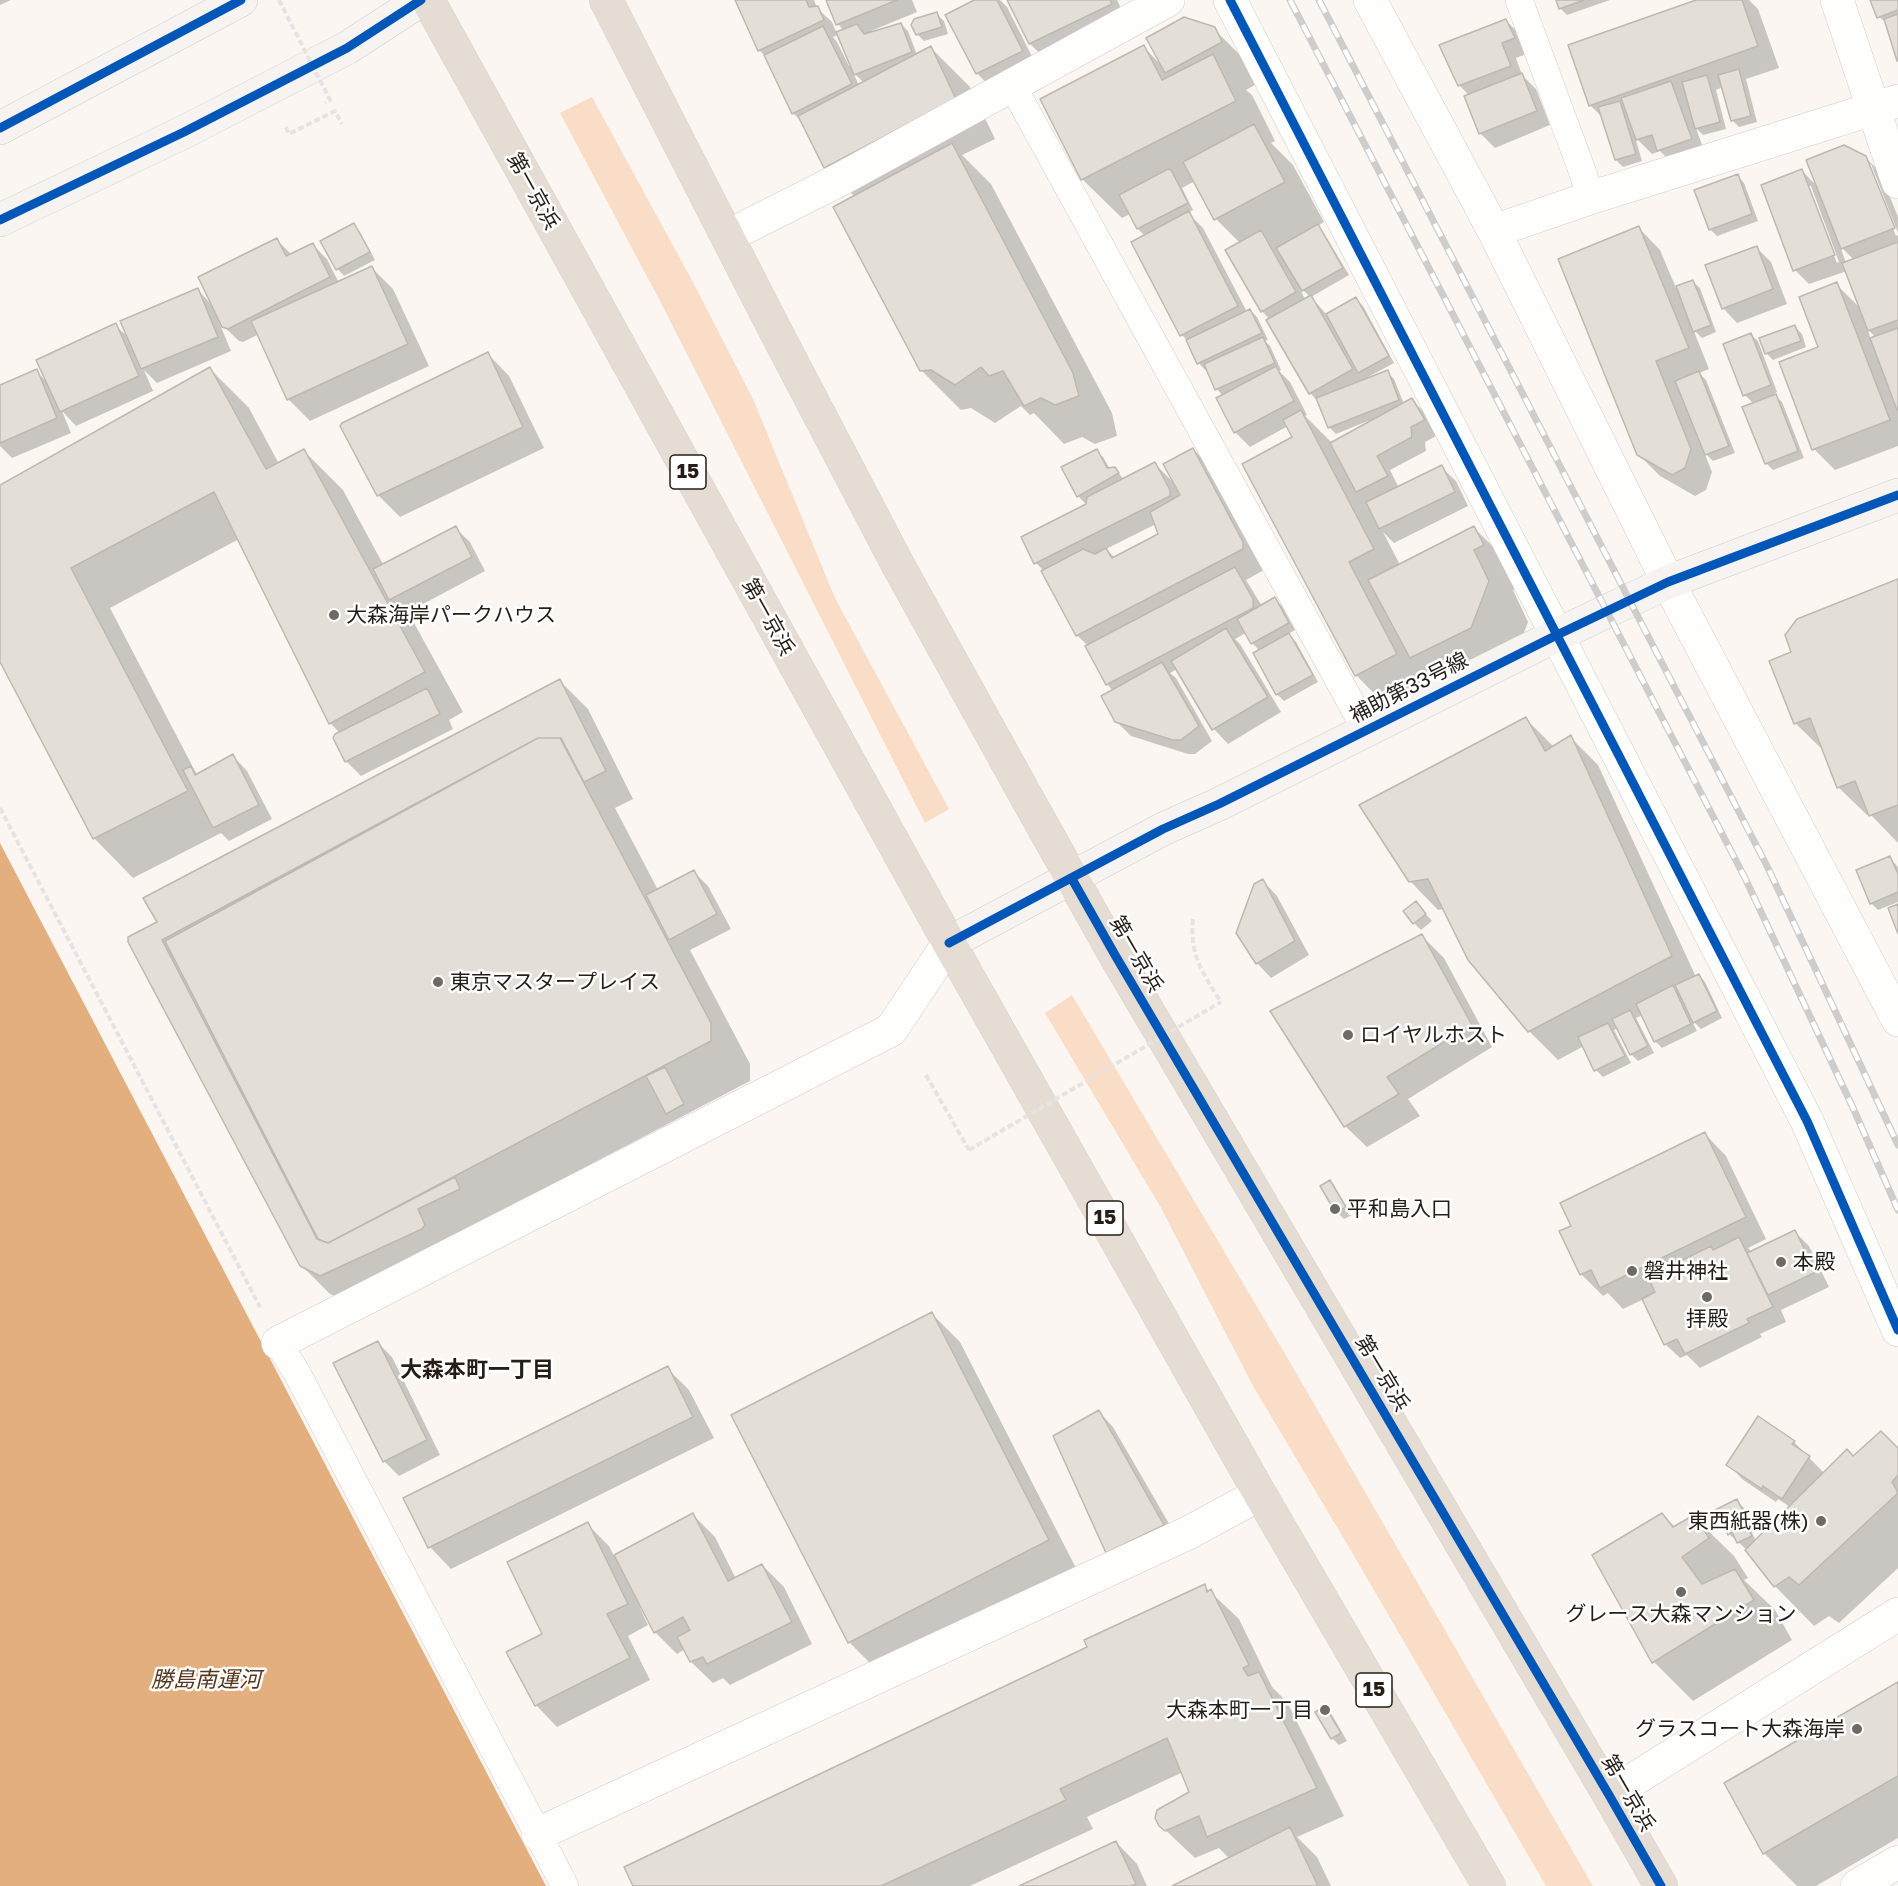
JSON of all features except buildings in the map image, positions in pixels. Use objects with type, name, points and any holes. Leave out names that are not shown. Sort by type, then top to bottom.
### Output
[{"type":"highway","name":"第一京浜","points":[[428,0],[949,943],[1260,1494],[1489,1886]]},
{"type":"highway","name":"第一京浜","points":[[606,0],[898,565],[1072,879],[1610,1795],[1661,1886]]},
{"type":"street","points":[[0,128],[241,0]]},
{"type":"street","points":[[0,220],[184,132],[347,48],[421,0]]},
{"type":"street","points":[[728,236],[811,195],[1168,0]]},
{"type":"street","points":[[1230,0],[1807,1121],[1898,1330]]},
{"type":"street","points":[[1370,0],[1494,231],[1668,582],[1898,1020]]},
{"type":"street","points":[[1837,0],[1885,105],[1898,182]]},
{"type":"street","points":[[1494,231],[1590,198],[1885,105]]},
{"type":"street","name":"補助第33号線","points":[[949,943],[1163,829],[1219,804],[1366,729],[1668,582],[1898,495]]},
{"type":"street","points":[[278,1343],[891,1030],[949,943]]},
{"type":"street","points":[[538,1834],[1188,1533],[1260,1494]]},
{"type":"street","points":[[1610,1795],[1898,1614]]},
{"type":"street","points":[[1857,1886],[1898,1862]]},
{"type":"lane","points":[[1519,0],[1590,198]]},
{"type":"lane","points":[[1012,85],[1366,729]]},
{"type":"lane","points":[[278,1343],[297,1373],[565,1886]]},
{"type":"path","points":[[279,0],[330,100],[325,103]]},
{"type":"path","points":[[284,123],[289,134],[335,111],[342,124]]},
{"type":"path","points":[[0,808],[278,1343]]},
{"type":"path","points":[[926,1075],[969,1150],[1221,1002],[1203,974],[1196,958],[1191,935],[1193,919]]},
{"type":"shaded area","points":[[592,97],[694,284],[753,399],[835,598],[949,809],[925,823],[660,301],[560,113]]},
{"type":"shaded area","points":[[1072,995],[1291,1364],[1593,1886],[1546,1886],[1253,1386],[1160,1206],[1045,1013]]},
{"type":"water","name":"勝島南運河","points":[[0,843],[546,1886],[0,1886]]},
{"type":"railway","points":[[1290,0],[1745,878],[1854,1110],[1898,1210]]},
{"type":"railway","points":[[1319,0],[1768,868],[1898,1145]]},
{"type":"cycle path","points":[[0,128],[241,0]]},
{"type":"cycle path","points":[[0,220],[184,132],[347,48],[421,0]]},
{"type":"cycle path","points":[[1230,0],[1807,1121],[1898,1330]]},
{"type":"cycle path","points":[[949,943],[1163,829],[1219,804],[1668,582],[1898,495]]},
{"type":"cycle path","points":[[1072,879],[1661,1886]]},
{"type":"place","name":"大森海岸パークハウス","points":[[334,615]]},
{"type":"place","name":"東京マスタープレイス","points":[[438,982]]},
{"type":"place","name":"ロイヤルホスト","points":[[1348,1035]]},
{"type":"place","name":"平和島入口","points":[[1335,1209]]},
{"type":"place","name":"本殿","points":[[1781,1262]]},
{"type":"place","name":"磐井神社","points":[[1632,1271]]},
{"type":"place","name":"拝殿","points":[[1707,1297]]},
{"type":"place","name":"東西紙器(株)","points":[[1821,1521]]},
{"type":"place","name":"グレース大森マンション","points":[[1681,1592]]},
{"type":"place","name":"大森本町一丁目","points":[[1325,1710]]},
{"type":"place","name":"グラスコート大森海岸","points":[[1857,1729]]},
{"type":"district","name":"大森本町一丁目","points":[[477,1370]]}]
